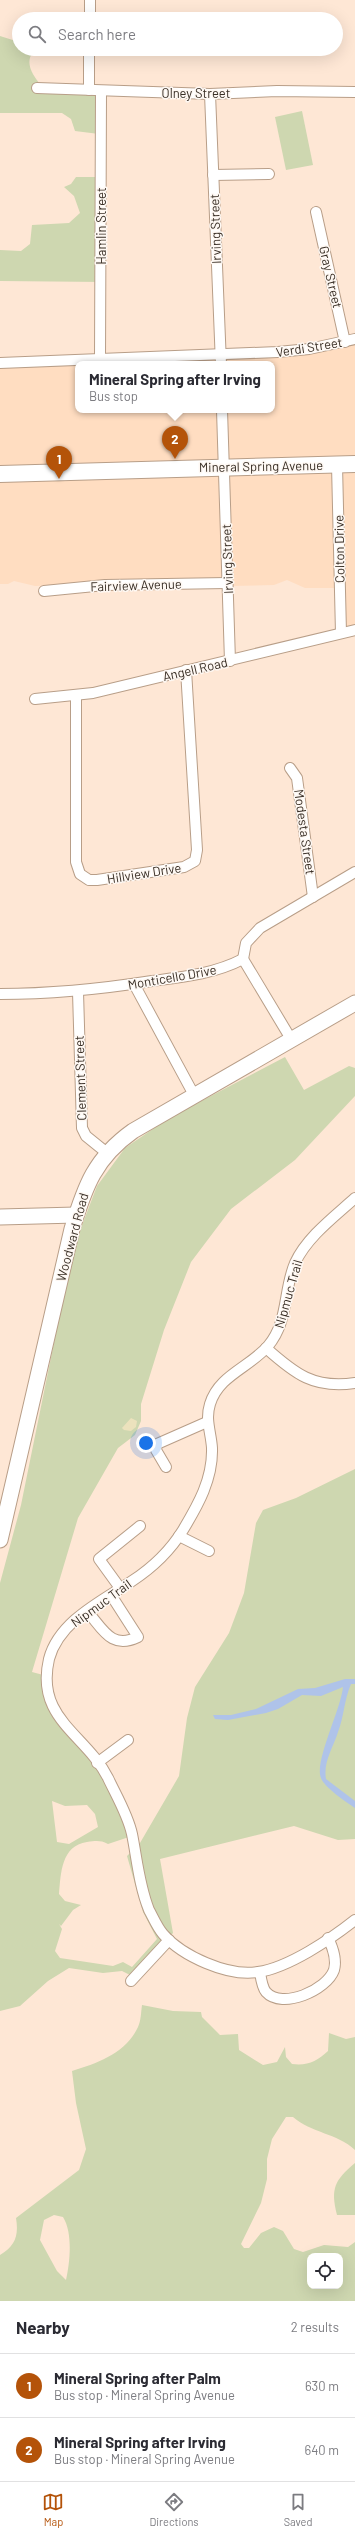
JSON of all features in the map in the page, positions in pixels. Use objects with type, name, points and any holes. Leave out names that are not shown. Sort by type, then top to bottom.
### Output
[{"type":"main road","name":"Mineral Spring Avenue","points":[[0,474],[355,464]]},
{"type":"street","points":[[90,0],[90,12]]},
{"type":"street","points":[[89,90],[90,56]]},
{"type":"street","name":"Olney Street","points":[[37,88],[89,90],[101,92],[210,94],[276,91],[355,92]]},
{"type":"street","name":"Hamlin Street","points":[[100,360],[101,92]]},
{"type":"street","name":"Irving Street","points":[[210,94],[220,360]]},
{"type":"street","points":[[213,175],[269,174]]},
{"type":"street","name":"Gray Street","points":[[316,212],[350,340]]},
{"type":"street","name":"Verdi Street","points":[[0,363],[100,360],[220,360],[309,349],[350,340]]},
{"type":"street","name":"Irving Street","points":[[222,413],[230,661]]},
{"type":"street","name":"Colton Drive","points":[[337,465],[341,633]]},
{"type":"street","name":"Fairview Avenue","points":[[44,591],[105,585],[227,583]]},
{"type":"street","name":"Angell Road","points":[[35,699],[76,696],[230,661],[355,630]]},
{"type":"street","name":"Hillview Drive","points":[[76,696],[76,862],[80,874],[89,880],[97,880],[184,867],[195,861],[197,850],[186,670]]},
{"type":"street","name":"Modesta Street","points":[[290,768],[297,778],[313,897]]},
{"type":"street","points":[[291,1039],[243,959],[246,943],[260,928],[355,872]]},
{"type":"street","name":"Monticello Drive","points":[[0,994],[78,992],[134,984],[200,974],[225,968],[243,959]]},
{"type":"street","points":[[134,984],[194,1095]]},
{"type":"street","name":"Clement Street","points":[[78,992],[82,1128],[86,1136],[107,1153]]},
{"type":"street","name":"Woodward Road","points":[[0,1540],[3,1514],[76,1215],[89,1178],[107,1153],[133,1131],[355,1003]]},
{"type":"street","name":"Nipmuc Trail","points":[[355,1198],[304,1247],[293,1270],[283,1319],[276,1335],[266,1348],[219,1387],[210,1404],[207,1422],[212,1447],[210,1473],[201,1496],[179,1536],[157,1562],[87,1611],[70,1625],[55,1644],[49,1661],[47,1688],[56,1713],[106,1774],[129,1825],[138,1874],[149,1909],[160,1932],[169,1940],[199,1960],[215,1966],[248,1973],[260,1972],[292,1960],[355,1920]]},
{"type":"street","points":[[0,1217],[76,1215]]},
{"type":"street","points":[[266,1348],[304,1378],[329,1384],[355,1383]]},
{"type":"street","points":[[166,1467],[156,1450],[157,1444],[207,1422]]},
{"type":"street","points":[[120,1588],[99,1559],[140,1526]]},
{"type":"street","points":[[179,1536],[209,1551]]},
{"type":"street","points":[[87,1611],[110,1638],[127,1642],[138,1636],[111,1595]]},
{"type":"street","points":[[97,1763],[128,1740]]},
{"type":"street","points":[[260,1972],[264,1989],[272,1997],[281,1999],[295,1998],[311,1992],[329,1980],[334,1971],[334,1950],[328,1938]]},
{"type":"street","points":[[131,1981],[169,1940]]},
{"type":"shaded area","points":[[355,337],[355,628],[344,631],[339,588],[305,588],[287,580],[274,585],[230,586],[138,582],[35,586],[14,581],[8,584],[0,584],[0,361],[282,351]]},
{"type":"green space","points":[[0,36],[12,40],[12,56],[31,56],[29,62],[30,67],[40,84],[101,89],[99,134],[75,131],[71,119],[62,113],[0,113]]},
{"type":"green space","points":[[302,111],[313,165],[286,170],[275,117]]},
{"type":"green space","points":[[76,177],[100,177],[106,241],[104,282],[0,281],[0,250],[21,251],[30,244],[32,225],[69,223],[80,213],[74,196],[64,187],[71,184]]},
{"type":"green space","points":[[285,1057],[304,1090],[349,1066],[355,1068],[355,1096],[295,1160],[231,1209],[191,1262],[164,1330],[141,1404],[141,1421],[135,1435],[118,1448],[78,1518],[32,1672],[47,1676],[58,1711],[93,1755],[132,1836],[108,1844],[100,1841],[87,1842],[78,1845],[67,1855],[62,1869],[59,1894],[65,1901],[81,1905],[73,1910],[61,1926],[59,1924],[62,1929],[55,1951],[60,1958],[113,1966],[123,1962],[132,1967],[157,1939],[143,1912],[127,1856],[140,1843],[179,1776],[187,1718],[195,1687],[229,1633],[244,1593],[256,1523],[263,1510],[296,1498],[355,1469],[355,1839],[338,1840],[294,1826],[160,1859],[173,1933],[132,1976],[122,1971],[103,1973],[69,1968],[48,1981],[20,2006],[0,2011],[0,1583],[21,1505],[59,1318],[79,1233],[97,1186],[125,1148],[169,1118]],"holes":[[[52,1801],[65,1806],[87,1805],[95,1814],[98,1827],[69,1844],[57,1842]]]},
{"type":"green space","points":[[142,2005],[173,2011],[201,2012],[202,2017],[220,2035],[238,2034],[239,2050],[263,2065],[277,2062],[285,2047],[286,2057],[292,2064],[312,2062],[320,2058],[328,2051],[329,2033],[346,2039],[355,2037],[355,2150],[348,2144],[308,2127],[293,2117],[286,2117],[272,2139],[267,2159],[267,2179],[261,2203],[241,2244],[244,2248],[249,2248],[261,2233],[274,2227],[283,2231],[294,2249],[303,2252],[324,2245],[348,2247],[355,2242],[355,2301],[0,2301],[0,2255],[9,2248],[15,2240],[17,2230],[16,2218],[79,2170],[86,2149],[76,2103],[72,2071],[110,2056],[119,2050],[133,2036],[140,2019]],"holes":[[[54,2215],[63,2217],[68,2231],[70,2248],[66,2280],[57,2271],[40,2240],[44,2220]]]},
{"type":"green space","points":[[355,2163],[355,2215],[337,2215],[334,2198],[336,2185],[343,2174]]},
{"type":"sand","points":[[131,1418],[137,1421],[136,1427],[131,1431],[124,1430],[122,1428]]},
{"type":"water","points":[[345,1679],[355,1679],[355,1684],[351,1684],[340,1726],[327,1761],[325,1773],[326,1779],[355,1801],[355,1808],[326,1786],[321,1778],[320,1770],[324,1748],[338,1708],[343,1687],[321,1696],[302,1695],[278,1709],[266,1713],[228,1720],[215,1719],[213,1715],[231,1715],[256,1709],[298,1689],[315,1688]]},
{"type":"place","name":"Mineral Spring after Irving","points":[[175,459]]},
{"type":"place","name":"Mineral Spring after Palm","points":[[59,479]]}]
